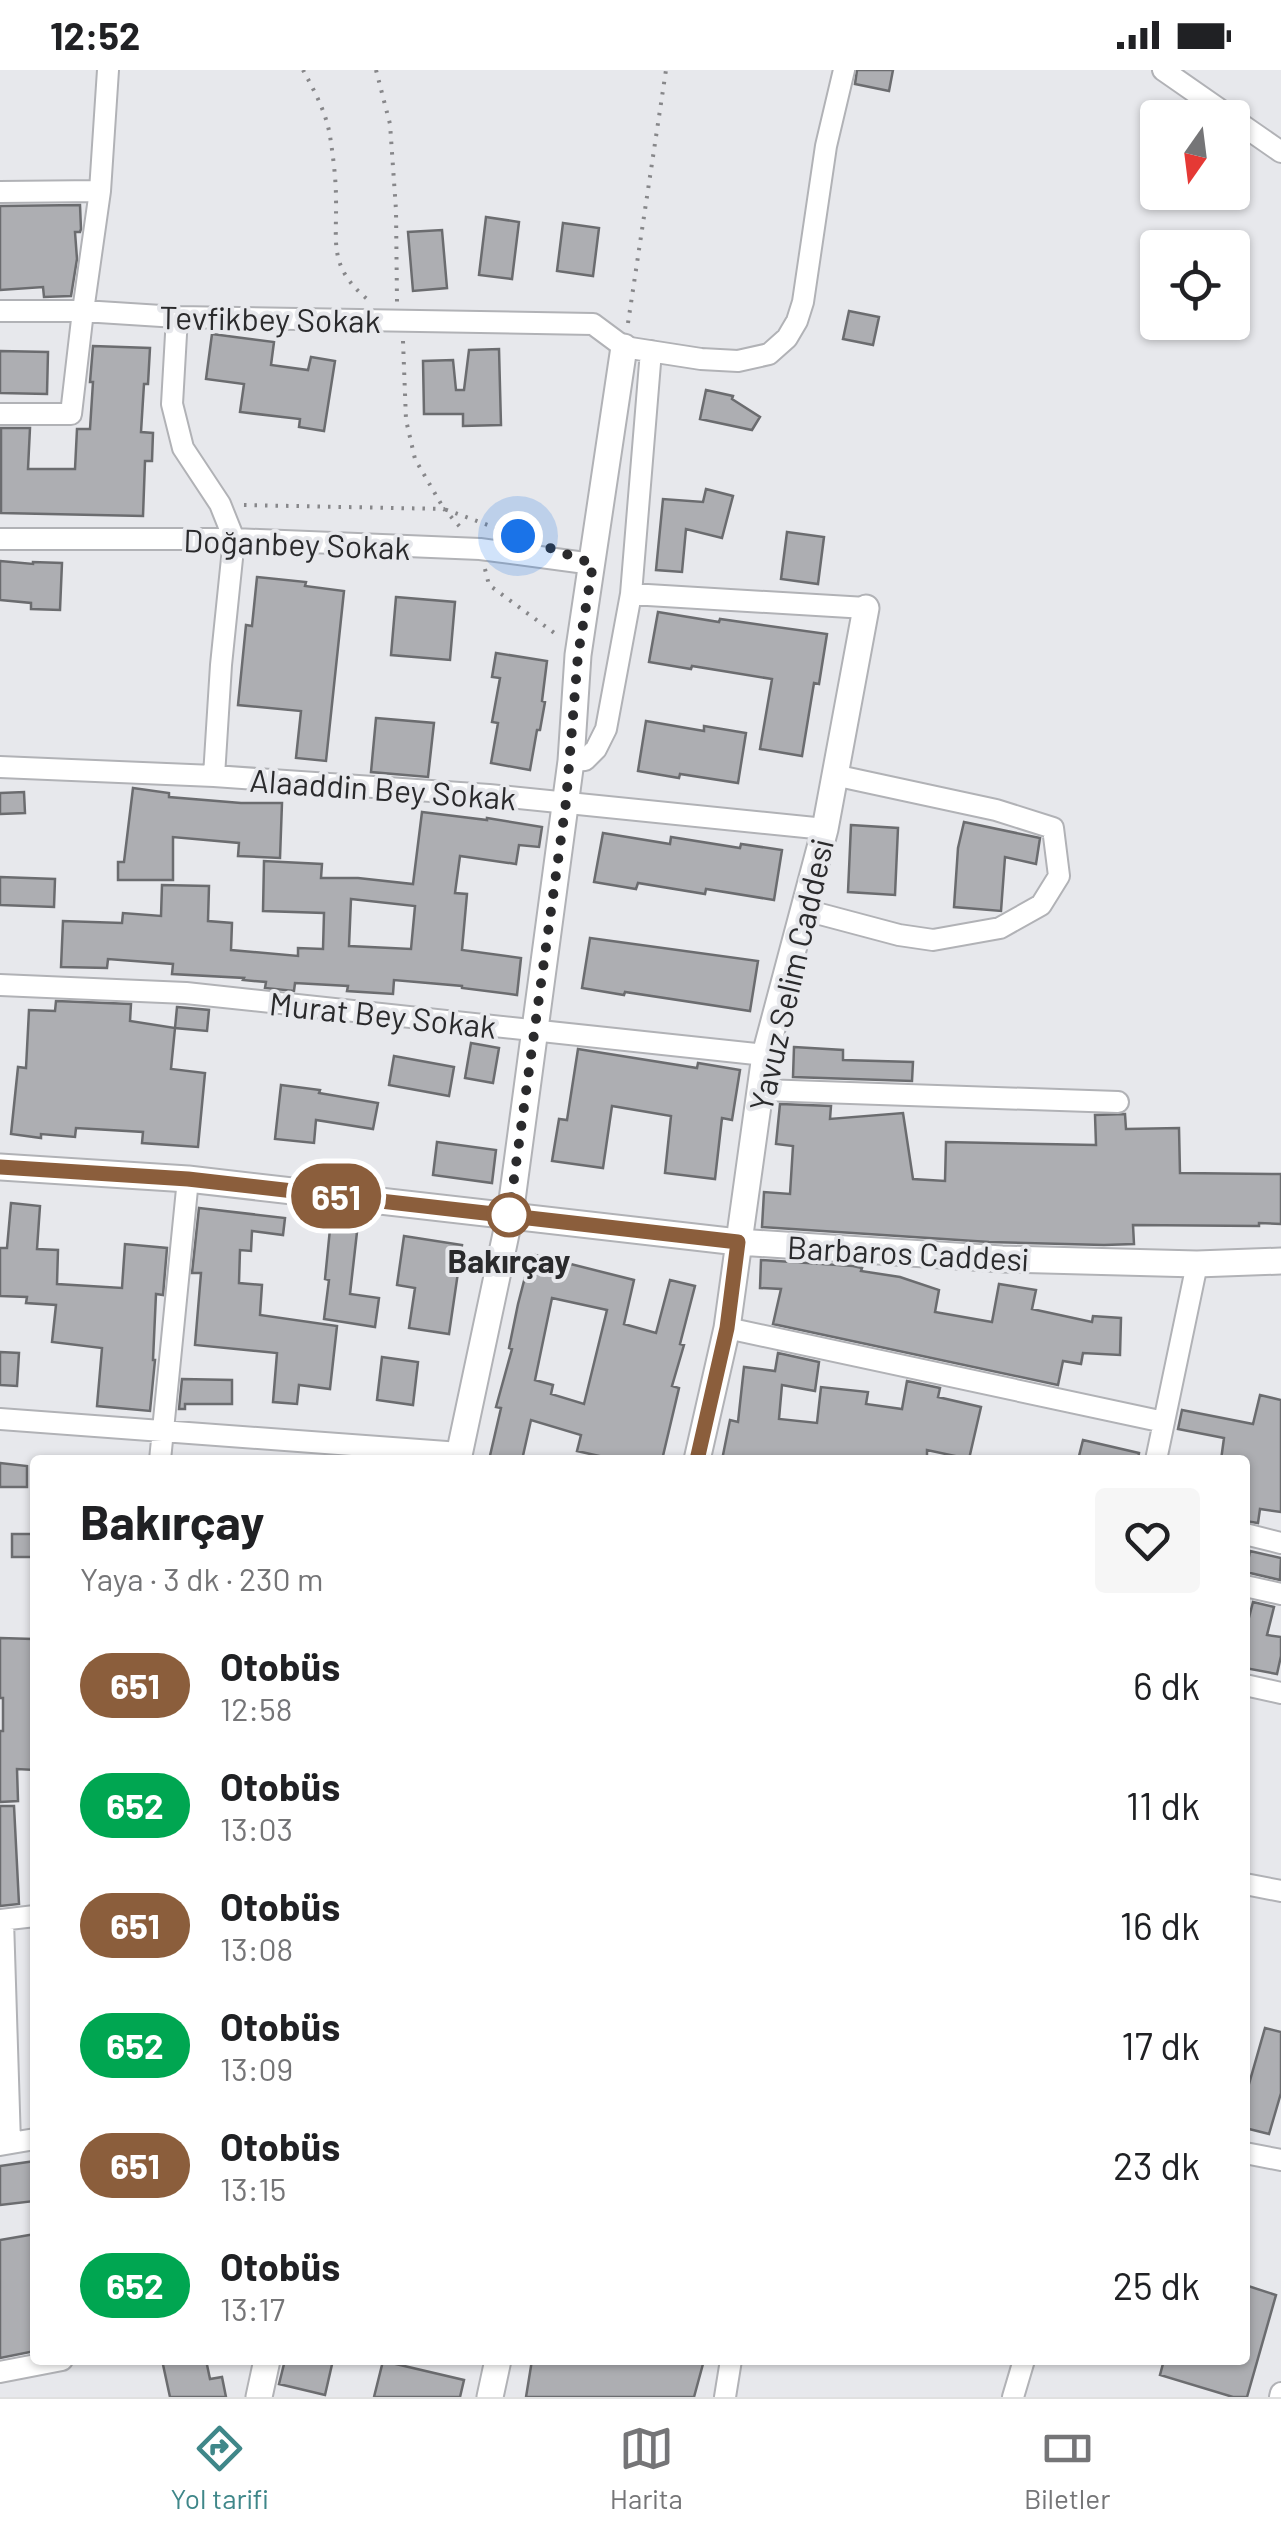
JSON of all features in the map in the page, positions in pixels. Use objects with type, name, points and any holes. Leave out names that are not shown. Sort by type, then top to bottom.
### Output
[{"type":"street","points":[[0,414],[71,414],[100,191],[108,70]]},
{"type":"street","points":[[459,1455],[510,1215],[571,761],[578,655],[624,348],[738,361],[769,354],[788,338],[803,302],[826,146],[844,70]]},
{"type":"street","points":[[1164,70],[1206,100]]},
{"type":"street","points":[[1250,130],[1281,152]]},
{"type":"street","points":[[0,192],[100,191]]},
{"type":"street","name":"Tevfikbey Sokak","points":[[0,311],[593,324],[624,348]]},
{"type":"street","points":[[176,317],[172,404],[183,448],[220,504],[234,539],[214,776]]},
{"type":"street","points":[[571,761],[584,760],[596,749],[606,729],[631,594],[652,352]]},
{"type":"street","name":"Doğanbey Sokak","points":[[0,539],[234,539],[480,549],[593,564]]},
{"type":"street","points":[[631,594],[866,608]]},
{"type":"street","name":"Yavuz Selim Caddesi","points":[[698,1455],[727,1328],[765,1055],[825,829],[866,608]]},
{"type":"street","name":"Alaaddin Bey Sokak","points":[[0,767],[214,776],[566,802],[825,829]]},
{"type":"street","points":[[806,910],[933,940],[1000,928],[1040,905],[1059,876],[1052,828],[996,810],[834,776]]},
{"type":"street","name":"Murat Bey Sokak","points":[[0,985],[186,993],[765,1055]]},
{"type":"street","points":[[760,1090],[1118,1102]]},
{"type":"street","name":"Barbaros Caddesi","points":[[0,1167],[188,1179],[738,1242],[1002,1259],[1197,1264],[1281,1260]]},
{"type":"street","points":[[160,1455],[188,1179]]},
{"type":"street","points":[[1157,1455],[1197,1264]]},
{"type":"street","points":[[727,1328],[1164,1422]]},
{"type":"street","points":[[0,1419],[447,1455]]},
{"type":"street","points":[[1250,1535],[1281,1543]]},
{"type":"street","points":[[1250,1587],[1281,1594]]},
{"type":"street","points":[[1250,1686],[1281,1693]]},
{"type":"street","points":[[1250,1885],[1281,1891]]},
{"type":"street","points":[[30,1917],[2,1920],[5,2144],[30,2139]]},
{"type":"street","points":[[1250,2154],[1281,2160]]},
{"type":"street","points":[[0,2372],[36,2365]]},
{"type":"street","points":[[259,2397],[266,2365]]},
{"type":"street","points":[[490,2397],[497,2365]]},
{"type":"street","points":[[725,2397],[729,2365]]},
{"type":"street","points":[[1013,2397],[1023,2365]]},
{"type":"path","points":[[303,70],[329,130],[336,199],[335,247],[342,270],[368,300]]},
{"type":"path","points":[[376,70],[390,124],[406,420],[414,460],[444,508]]},
{"type":"path","points":[[624,348],[666,70]]},
{"type":"path","points":[[220,504],[444,508],[500,530]]},
{"type":"path","points":[[480,549],[489,585],[526,610],[578,655]]},
{"type":"building","points":[[857,70],[893,70],[889,91],[855,84]]},
{"type":"building","points":[[80,205],[81,229],[75,232],[77,259],[71,296],[44,297],[43,287],[0,290],[0,206]]},
{"type":"building","points":[[486,217],[519,222],[512,279],[479,275]]},
{"type":"building","points":[[563,223],[599,228],[593,276],[557,271]]},
{"type":"building","points":[[442,230],[447,288],[413,291],[408,232]]},
{"type":"building","points":[[849,311],[879,317],[873,345],[843,339]]},
{"type":"building","points":[[212,334],[274,342],[271,365],[308,370],[311,357],[335,361],[324,431],[299,427],[300,419],[240,412],[244,384],[206,379]]},
{"type":"building","points":[[93,346],[150,348],[141,432],[153,433],[152,461],[145,461],[143,516],[1,513],[1,428],[30,428],[28,469],[75,469],[77,429],[90,429]]},
{"type":"building","points":[[499,349],[501,425],[463,426],[463,414],[424,414],[423,361],[453,360],[456,390],[464,390],[469,350]]},
{"type":"building","points":[[0,351],[48,352],[47,394],[0,393]]},
{"type":"building","points":[[706,390],[733,396],[760,417],[752,430],[700,419]]},
{"type":"building","points":[[706,489],[733,496],[722,538],[686,529],[682,572],[656,570],[663,499],[703,502]]},
{"type":"building","points":[[787,532],[824,537],[818,584],[781,579]]},
{"type":"building","points":[[0,561],[62,563],[60,610],[31,609],[31,603],[0,600]]},
{"type":"building","points":[[257,577],[344,591],[326,761],[296,758],[301,711],[238,705],[246,625],[252,626]]},
{"type":"building","points":[[396,597],[455,602],[450,660],[391,655]]},
{"type":"building","points":[[658,612],[827,634],[802,756],[760,749],[772,679],[649,662]]},
{"type":"building","points":[[496,653],[547,661],[542,701],[545,702],[530,770],[491,763],[498,723],[492,722],[500,678],[492,677]]},
{"type":"building","points":[[376,718],[434,723],[428,777],[371,772]]},
{"type":"building","points":[[646,721],[704,731],[704,726],[746,733],[738,783],[638,771]]},
{"type":"building","points":[[133,788],[169,793],[169,797],[282,803],[280,858],[238,856],[239,843],[173,837],[173,880],[118,880],[118,862],[124,862]]},
{"type":"building","points":[[24,792],[25,813],[0,814],[0,793]]},
{"type":"building","points":[[422,812],[542,827],[539,847],[519,845],[516,864],[460,856],[455,893],[467,894],[462,950],[521,958],[517,995],[394,980],[393,994],[295,983],[294,991],[265,988],[266,982],[244,978],[172,974],[173,964],[108,959],[107,968],[61,967],[63,921],[122,923],[123,913],[161,916],[162,885],[209,886],[208,921],[232,923],[231,950],[298,956],[298,948],[323,949],[324,913],[263,911],[264,861],[322,864],[321,878],[413,884]],"holes":[[[351,899],[415,906],[411,949],[349,946]]]},
{"type":"building","points":[[964,822],[1040,838],[1036,864],[1005,857],[1001,911],[954,907]]},
{"type":"building","points":[[851,825],[898,828],[895,895],[848,892]]},
{"type":"building","points":[[603,833],[670,844],[671,837],[782,850],[774,900],[706,889],[705,894],[638,883],[636,889],[594,882]]},
{"type":"building","points":[[0,877],[55,879],[54,907],[0,905]]},
{"type":"building","points":[[590,938],[758,961],[750,1011],[582,988]]},
{"type":"building","points":[[56,1001],[131,1004],[130,1021],[175,1028],[171,1069],[205,1073],[198,1147],[142,1143],[143,1132],[76,1128],[75,1137],[11,1134],[18,1067],[26,1068],[29,1010],[55,1011]]},
{"type":"building","points":[[177,1007],[209,1010],[207,1031],[175,1028]]},
{"type":"building","points":[[471,1043],[499,1048],[493,1083],[465,1078]]},
{"type":"building","points":[[794,1047],[843,1050],[843,1060],[913,1062],[912,1081],[793,1077]]},
{"type":"building","points":[[578,1049],[697,1068],[698,1063],[740,1070],[732,1120],[722,1118],[715,1179],[665,1173],[671,1116],[612,1106],[603,1168],[552,1161],[559,1119],[567,1120]]},
{"type":"building","points":[[394,1056],[454,1067],[449,1096],[389,1085]]},
{"type":"building","points":[[281,1085],[378,1103],[373,1129],[316,1120],[314,1143],[275,1139]]},
{"type":"building","points":[[780,1104],[831,1106],[830,1119],[903,1113],[913,1179],[945,1181],[946,1142],[1096,1145],[1095,1115],[1125,1114],[1126,1129],[1179,1128],[1180,1173],[1281,1174],[1281,1224],[1133,1225],[1134,1244],[1104,1245],[989,1242],[762,1227],[764,1192],[790,1194],[793,1146],[776,1144]]},
{"type":"building","points":[[437,1142],[496,1150],[492,1183],[433,1175]]},
{"type":"building","points":[[11,1203],[40,1206],[37,1249],[58,1250],[57,1284],[122,1288],[125,1244],[167,1248],[163,1295],[156,1294],[150,1411],[97,1406],[102,1348],[52,1342],[56,1305],[26,1303],[27,1297],[0,1296],[0,1248],[7,1248]]},
{"type":"building","points":[[199,1208],[285,1218],[283,1235],[252,1231],[251,1251],[240,1250],[239,1283],[262,1285],[260,1315],[337,1326],[330,1389],[299,1385],[297,1404],[273,1402],[277,1353],[195,1345],[201,1273],[192,1273]]},
{"type":"building","points":[[330,1229],[357,1232],[350,1294],[379,1298],[375,1327],[324,1319]]},
{"type":"building","points":[[404,1236],[462,1245],[449,1334],[409,1328],[415,1288],[397,1285]]},
{"type":"building","points":[[531,1254],[634,1280],[624,1324],[656,1333],[670,1280],[695,1286],[672,1386],[679,1388],[663,1455],[595,1455],[577,1451],[581,1435],[531,1420],[523,1455],[490,1455],[501,1408],[496,1407],[512,1349],[509,1348]],"holes":[[[552,1298],[607,1310],[584,1404],[551,1394],[553,1385],[535,1380]]]},
{"type":"building","points":[[761,1260],[853,1266],[862,1268],[861,1271],[900,1277],[939,1290],[935,1312],[992,1322],[999,1284],[1036,1290],[1032,1309],[1092,1322],[1093,1316],[1121,1318],[1120,1355],[1083,1353],[1081,1364],[1063,1361],[1058,1385],[773,1324],[781,1289],[760,1288]]},
{"type":"building","points":[[0,1352],[19,1353],[17,1386],[0,1385]]},
{"type":"building","points":[[778,1353],[819,1362],[815,1391],[782,1385],[779,1419],[817,1423],[821,1387],[868,1392],[866,1404],[902,1409],[907,1381],[940,1388],[938,1397],[981,1407],[970,1455],[927,1450],[927,1455],[723,1455],[730,1420],[738,1422],[744,1367],[775,1371]]},
{"type":"building","points":[[382,1357],[418,1362],[413,1405],[377,1400]]},
{"type":"building","points":[[182,1379],[232,1380],[232,1404],[185,1404],[185,1409],[179,1409]]},
{"type":"building","points":[[1260,1395],[1281,1400],[1281,1512],[1260,1509],[1258,1523],[1250,1522],[1250,1455],[1222,1455],[1224,1438],[1178,1429],[1182,1410],[1253,1424]]},
{"type":"building","points":[[1083,1440],[1139,1453],[1139,1455],[1079,1455]]},
{"type":"building","points":[[0,1463],[27,1466],[27,1487],[0,1487]]},
{"type":"building","points":[[12,1534],[30,1534],[30,1557],[12,1557]]},
{"type":"building","points":[[1250,1551],[1281,1558],[1280,1580],[1250,1573]]},
{"type":"building","points":[[1253,1602],[1274,1607],[1267,1635],[1281,1637],[1277,1674],[1250,1669]]},
{"type":"building","points":[[0,1638],[30,1639],[30,1770],[17,1769],[18,1801],[0,1802]]},
{"type":"building","points":[[0,1806],[14,1806],[19,1904],[0,1906]]},
{"type":"building","points":[[1265,2028],[1281,2032],[1281,2093],[1269,2134],[1250,2129],[1250,2080]]},
{"type":"building","points":[[30,2162],[30,2202],[0,2205],[0,2166]]},
{"type":"building","points":[[30,2235],[30,2352],[0,2358],[0,2240]]},
{"type":"building","points":[[1250,2287],[1276,2295],[1247,2397],[1233,2397],[1160,2375],[1163,2365],[1250,2365]]},
{"type":"building","points":[[163,2365],[207,2365],[210,2379],[222,2377],[226,2397],[170,2397]]},
{"type":"building","points":[[284,2365],[332,2365],[325,2395],[279,2384]]},
{"type":"building","points":[[382,2365],[400,2365],[464,2380],[460,2397],[374,2397]]},
{"type":"building","points":[[531,2365],[703,2365],[694,2397],[526,2397]]},
{"type":"bus line","name":"651","points":[[0,1167],[188,1179],[738,1242],[727,1328],[698,1455]]},
{"type":"place","name":"Bakırçay","points":[[509,1215]]},
{"type":"route","points":[[509,1215],[566,802],[578,655],[593,564],[518,536]]}]
